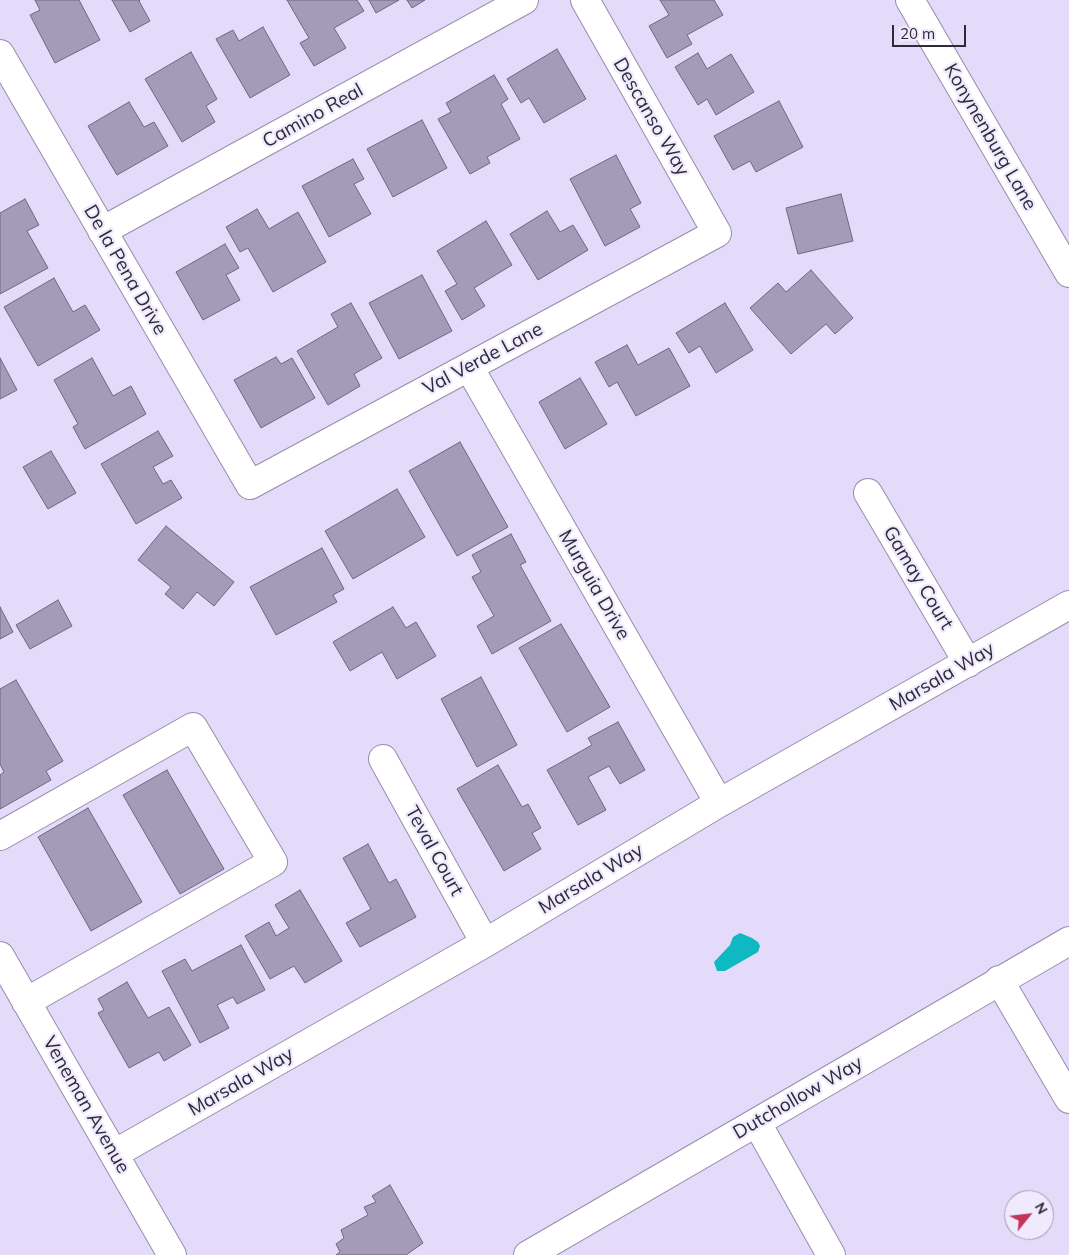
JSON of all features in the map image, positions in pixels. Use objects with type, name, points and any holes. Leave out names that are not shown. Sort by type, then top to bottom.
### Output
[{"type":"street","name":"Camino Real","points":[[102,231],[524,0]]},
{"type":"street","name":"Descanso Way","points":[[585,0],[717,233]]},
{"type":"street","name":"Konynenburg Lane","points":[[910,0],[1069,274]]},
{"type":"street","name":"De la Pena Drive","points":[[0,54],[250,485]]},
{"type":"street","name":"Val Verde Lane","points":[[250,485],[717,233]]},
{"type":"street","name":"Murguia Drive","points":[[469,367],[719,803]]},
{"type":"street","name":"Gamay Court","points":[[868,493],[968,663]]},
{"type":"street","name":"Marsala Way","points":[[114,1154],[485,942],[719,803],[1069,605]]},
{"type":"street","points":[[0,836],[193,728],[273,862],[26,1002]]},
{"type":"street","name":"Teval Court","points":[[383,759],[485,942]]},
{"type":"street","name":"Dutchollow Way","points":[[528,1255],[1069,941]]},
{"type":"street","name":"Veneman Avenue","points":[[0,956],[172,1255]]},
{"type":"street","points":[[999,980],[1069,1099]]},
{"type":"street","points":[[757,1123],[831,1255]]},
{"type":"shaded area","points":[[740,933],[758,942],[760,946],[758,952],[725,971],[717,971],[714,962],[730,945],[733,937]]},
{"type":"building","points":[[35,0],[79,0],[100,40],[55,63],[30,15],[40,10]]},
{"type":"building","points":[[112,0],[140,0],[150,21],[130,32]]},
{"type":"building","points":[[287,0],[357,0],[364,11],[334,28],[346,48],[314,66],[300,43],[309,38]]},
{"type":"building","points":[[369,0],[399,0],[376,13]]},
{"type":"building","points":[[407,0],[425,0],[412,8]]},
{"type":"building","points":[[660,0],[714,0],[723,15],[687,35],[692,44],[667,58],[649,26],[669,15]]},
{"type":"building","points":[[263,27],[290,75],[250,98],[216,39],[233,30],[239,41]]},
{"type":"building","points":[[557,49],[586,99],[544,123],[529,98],[521,103],[507,79]]},
{"type":"building","points":[[191,52],[217,99],[206,106],[215,122],[182,142],[145,79]]},
{"type":"building","points":[[698,53],[707,69],[731,54],[754,92],[716,115],[707,99],[698,105],[675,67]]},
{"type":"building","points":[[494,75],[508,99],[501,104],[520,139],[487,157],[490,163],[470,174],[438,119],[451,112],[446,103]]},
{"type":"building","points":[[779,101],[803,147],[756,172],[750,161],[733,170],[714,136]]},
{"type":"building","points":[[129,102],[144,127],[154,122],[168,146],[117,175],[88,126]]},
{"type":"building","points":[[422,120],[447,168],[393,197],[367,149]]},
{"type":"building","points":[[616,155],[641,203],[630,209],[640,227],[605,246],[570,179]]},
{"type":"building","points":[[353,159],[364,179],[354,184],[371,214],[329,237],[302,186]]},
{"type":"building","points":[[841,194],[853,241],[798,254],[786,208]]},
{"type":"building","points":[[25,199],[39,225],[27,231],[48,268],[0,294],[0,213]]},
{"type":"building","points":[[257,209],[269,229],[298,212],[326,262],[273,292],[248,248],[240,252],[226,227]]},
{"type":"building","points":[[547,211],[560,232],[573,225],[588,250],[538,280],[510,234]]},
{"type":"building","points":[[486,221],[512,265],[474,288],[485,306],[462,320],[445,291],[457,284],[437,251]]},
{"type":"building","points":[[225,244],[239,268],[226,275],[240,300],[203,320],[176,272]]},
{"type":"building","points":[[811,270],[853,318],[835,334],[826,324],[791,354],[750,308],[778,283],[786,292]]},
{"type":"building","points":[[422,275],[452,331],[399,359],[369,303]]},
{"type":"building","points":[[54,278],[73,312],[85,305],[100,330],[38,366],[4,307]]},
{"type":"building","points":[[351,303],[382,358],[354,374],[360,386],[328,405],[297,351],[338,327],[331,314]]},
{"type":"building","points":[[725,303],[753,350],[716,373],[700,346],[689,353],[676,333]]},
{"type":"building","points":[[627,345],[638,365],[669,348],[690,386],[636,416],[617,382],[609,387],[595,362]]},
{"type":"building","points":[[276,357],[281,364],[292,358],[315,398],[261,428],[234,380]]},
{"type":"building","points":[[0,358],[17,390],[0,399]]},
{"type":"building","points":[[92,358],[113,396],[131,386],[146,414],[85,449],[73,427],[78,424],[54,380]]},
{"type":"building","points":[[580,378],[607,424],[565,449],[539,402]]},
{"type":"building","points":[[158,431],[173,456],[153,467],[163,484],[171,480],[182,498],[136,524],[101,464]]},
{"type":"building","points":[[460,442],[508,527],[457,556],[409,471]]},
{"type":"building","points":[[51,451],[76,493],[48,509],[23,467]]},
{"type":"building","points":[[397,489],[425,537],[353,579],[325,531]]},
{"type":"building","points":[[166,526],[234,582],[214,606],[197,592],[183,609],[165,594],[171,587],[138,560]]},
{"type":"building","points":[[511,534],[526,562],[520,565],[551,621],[492,654],[477,626],[494,616],[472,577],[481,572],[472,555]]},
{"type":"building","points":[[322,548],[344,589],[333,595],[337,602],[276,635],[250,587]]},
{"type":"building","points":[[58,600],[72,626],[30,649],[16,625]]},
{"type":"building","points":[[0,607],[13,632],[0,639]]},
{"type":"building","points":[[393,607],[406,628],[416,622],[436,656],[397,679],[382,652],[350,671],[333,642]]},
{"type":"building","points":[[561,624],[610,707],[567,732],[519,648]]},
{"type":"building","points":[[481,677],[517,745],[477,767],[441,699]]},
{"type":"building","points":[[16,680],[63,761],[46,771],[51,780],[0,809],[0,775],[4,772],[0,764],[0,689]]},
{"type":"building","points":[[618,722],[645,770],[620,784],[609,766],[588,777],[606,810],[578,825],[547,770],[592,745],[588,738]]},
{"type":"building","points":[[498,765],[522,807],[528,804],[541,828],[532,833],[541,849],[504,871],[457,789]]},
{"type":"building","points":[[167,770],[224,869],[180,894],[123,795]]},
{"type":"building","points":[[88,808],[142,902],[91,931],[38,837]]},
{"type":"building","points":[[368,844],[389,883],[396,879],[416,917],[360,947],[346,923],[371,909],[343,858]]},
{"type":"building","points":[[300,890],[342,961],[305,983],[294,966],[270,979],[245,936],[269,922],[276,936],[289,928],[275,905]]},
{"type":"building","points":[[241,945],[265,990],[237,1004],[233,997],[217,1005],[229,1028],[200,1043],[162,971],[185,959],[192,971]]},
{"type":"building","points":[[127,982],[148,1018],[169,1007],[191,1045],[164,1061],[159,1052],[129,1068],[98,1013],[104,1010],[98,999]]},
{"type":"building","points":[[390,1185],[423,1243],[406,1255],[336,1255],[340,1252],[336,1244],[344,1238],[341,1230],[368,1215],[364,1207],[376,1202],[372,1196]]}]
